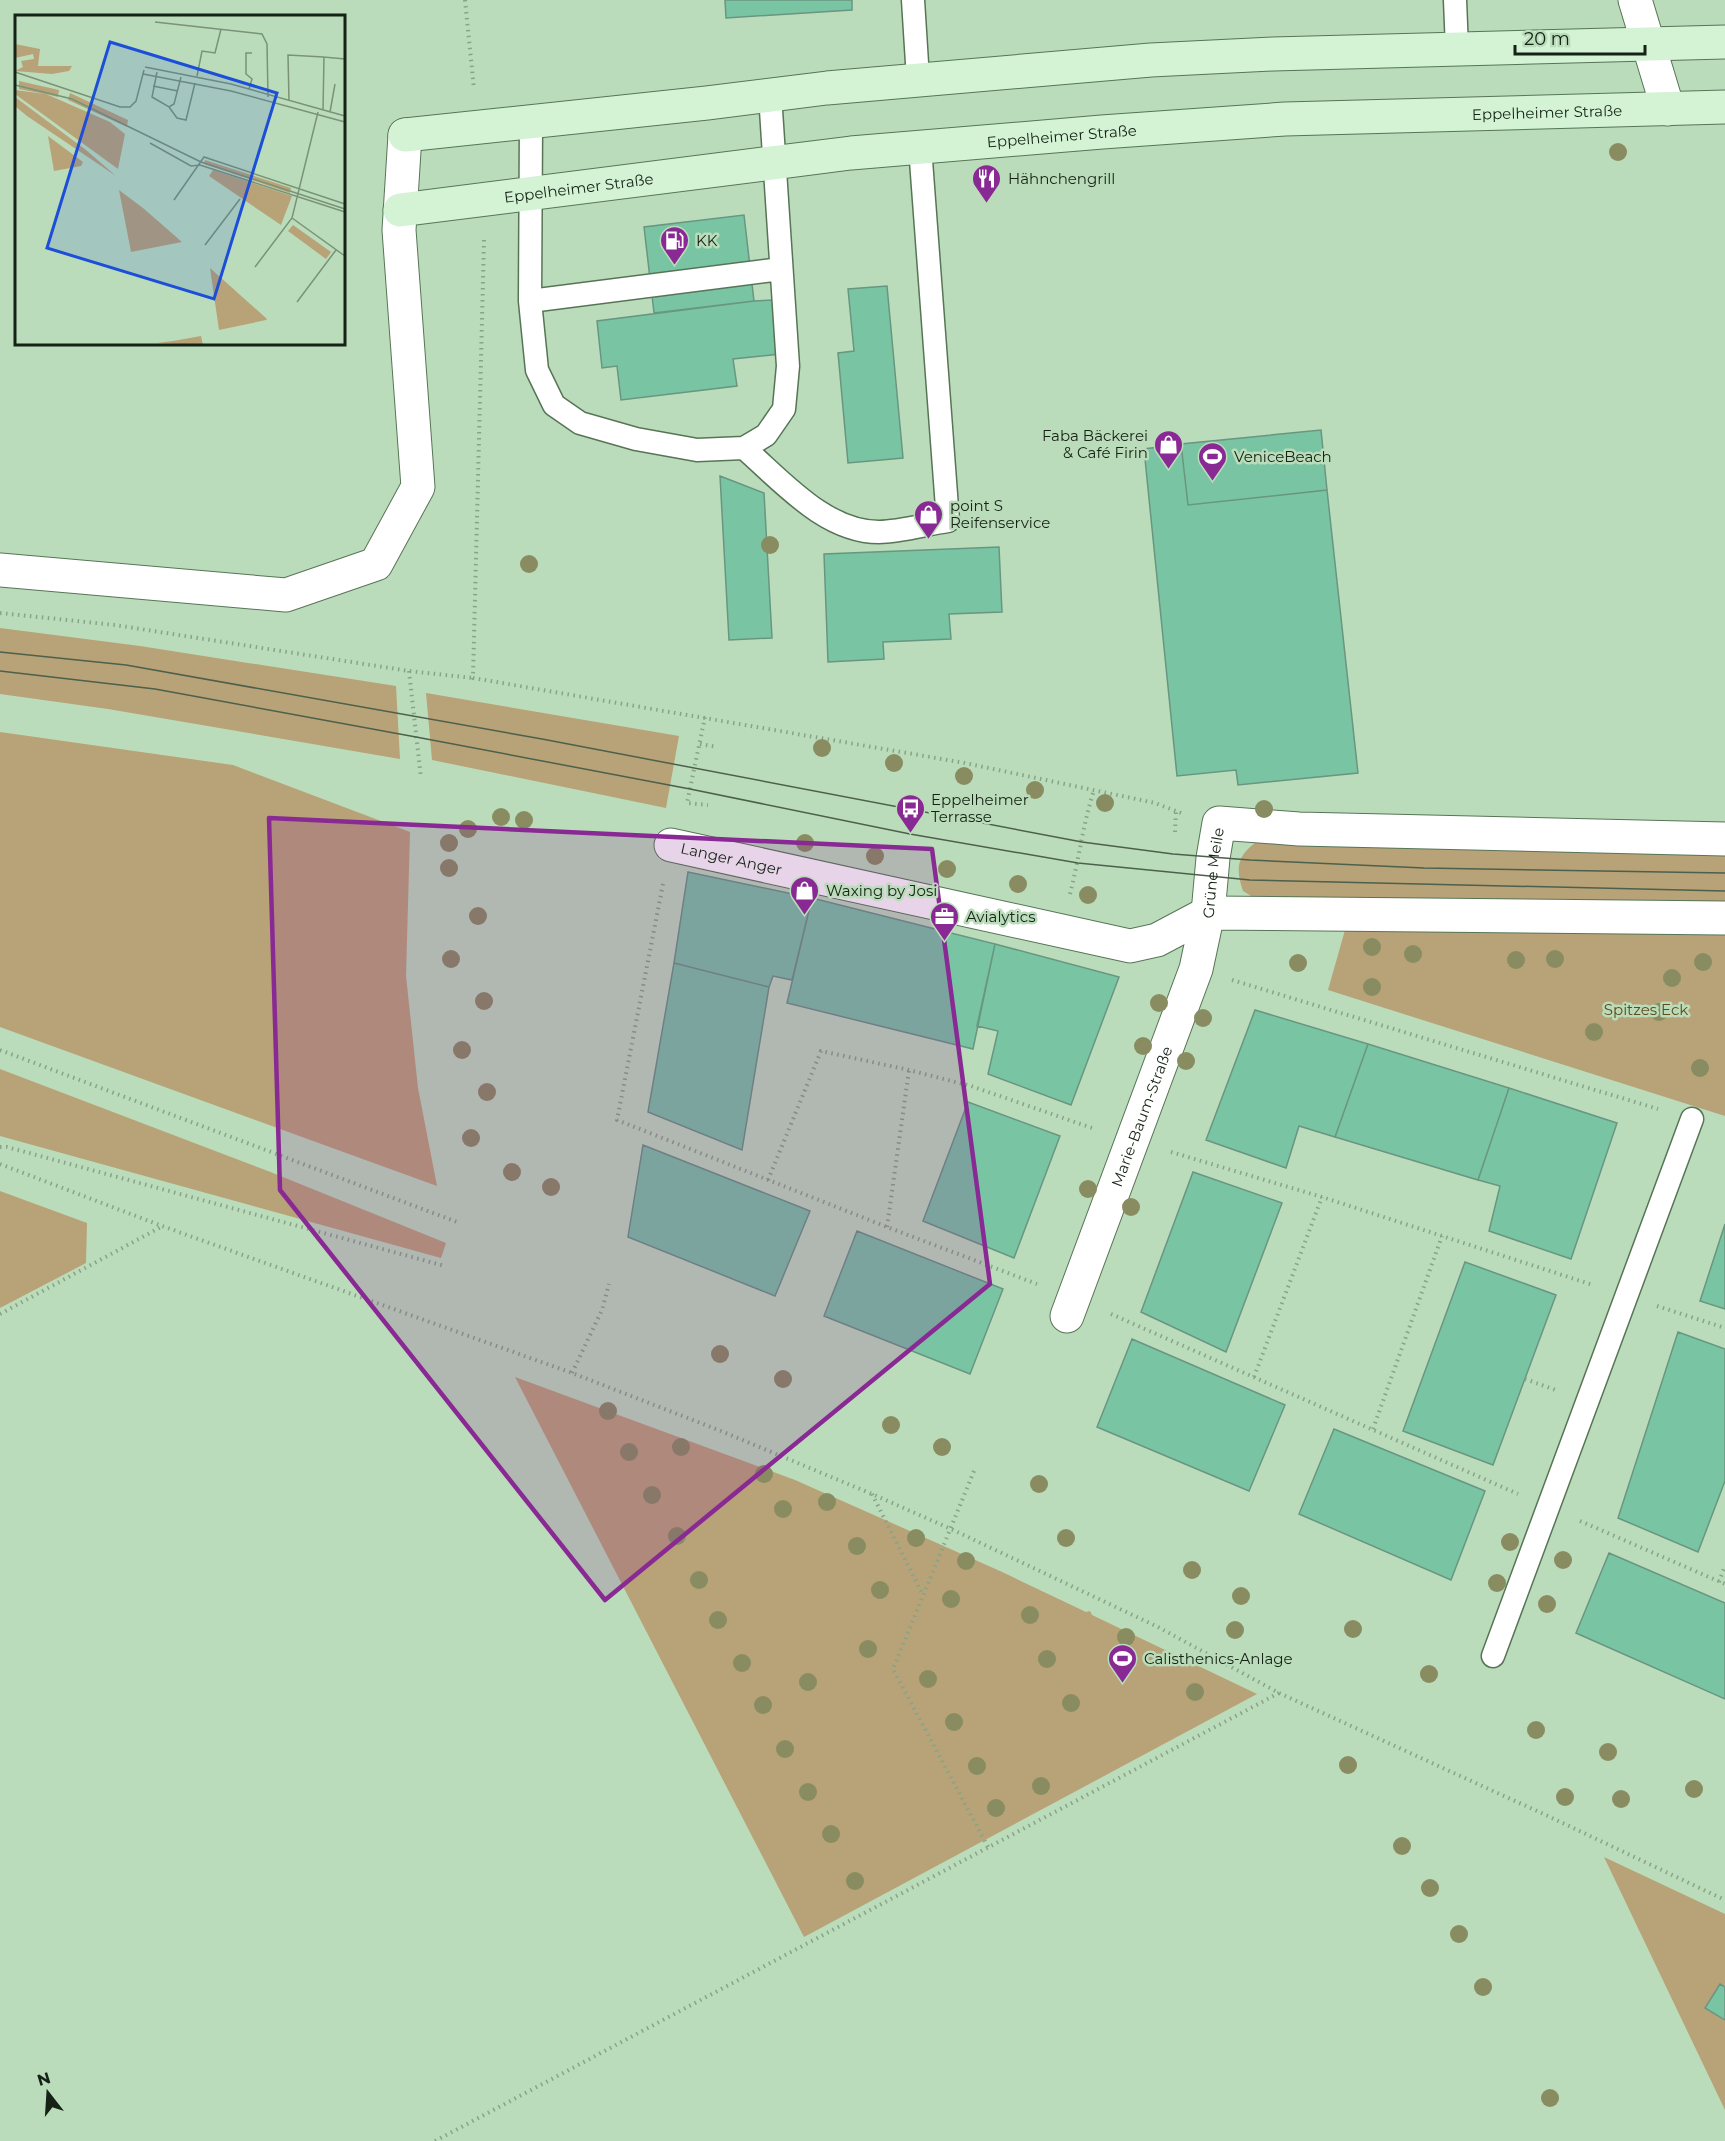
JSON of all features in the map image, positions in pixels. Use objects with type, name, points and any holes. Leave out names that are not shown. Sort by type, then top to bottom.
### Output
[{"type":"main road","points":[[405,135],[918,79],[1239,55],[1725,42]]},
{"type":"main road","name":"Eppelheimer Straße","points":[[400,210],[775,162],[920,147],[1285,119],[1725,107]]},
{"type":"street","points":[[1635,0],[1668,109]]},
{"type":"street","points":[[0,570],[286,595],[376,564],[418,487],[399,230],[405,135]]},
{"type":"street","name":"Grüne Meile","points":[[1725,839],[1299,829],[1219,822],[1208,913],[1725,918]]},
{"type":"street","name":"Langer Anger","points":[[671,845],[1130,946],[1157,940],[1208,913]]},
{"type":"street","name":"Marie-Baum-Straße","points":[[1070,1307],[1196,969],[1208,913]]},
{"type":"lane","points":[[913,0],[918,79]]},
{"type":"lane","points":[[1455,0],[1457,49]]},
{"type":"lane","points":[[531,122],[530,301],[537,370],[554,405],[580,423],[636,439],[697,450],[744,448],[766,435],[784,408],[788,366],[770,94]]},
{"type":"lane","points":[[744,448],[828,518],[852,528],[880,532],[948,521],[920,147]]},
{"type":"lane","points":[[530,301],[782,269]]},
{"type":"lane","points":[[1493,1656],[1692,1119]]},
{"type":"path","points":[[465,0],[478,127]]},
{"type":"path","points":[[473,678],[484,200]]},
{"type":"path","points":[[0,613],[115,624],[409,671],[473,678],[705,717],[965,763],[1155,802],[1176,811],[1219,822]]},
{"type":"path","points":[[409,671],[422,778]]},
{"type":"path","points":[[705,717],[687,803],[671,845],[617,1120],[886,1227],[1070,1307],[1127,1320],[1725,1584]]},
{"type":"path","points":[[700,744],[717,747]]},
{"type":"path","points":[[1061,930],[1082,842],[1085,819],[1094,790]]},
{"type":"path","points":[[687,803],[708,805]]},
{"type":"path","points":[[1196,969],[1692,1119]]},
{"type":"path","points":[[0,1050],[458,1222]]},
{"type":"path","points":[[768,1180],[821,1051],[971,1086],[1076,1124],[1322,1197],[1725,1328]]},
{"type":"path","points":[[886,1227],[909,1070]]},
{"type":"path","points":[[0,1148],[445,1266]]},
{"type":"path","points":[[0,1164],[162,1226],[572,1373],[721,1431],[872,1494],[950,1528],[1158,1627],[1279,1693],[1725,1900]]},
{"type":"path","points":[[1254,1377],[1322,1197]]},
{"type":"path","points":[[0,1314],[162,1226]]},
{"type":"path","points":[[1373,1429],[1443,1236]]},
{"type":"path","points":[[572,1373],[602,1310],[609,1284]]},
{"type":"path","points":[[974,1471],[893,1669],[988,1847]]},
{"type":"path","points":[[872,1494],[923,1595]]},
{"type":"path","points":[[1719,1582],[1725,1566]]},
{"type":"path","points":[[435,2141],[1279,1693]]},
{"type":"highlighted area","points":[[269,818],[932,849],[990,1284],[605,1600],[280,1190]]},
{"type":"green space","points":[[0,628],[140,646],[396,686],[400,759],[108,709],[0,694]]},
{"type":"green space","points":[[426,693],[679,736],[666,808],[432,760]]},
{"type":"green space","points":[[0,732],[233,765],[410,832],[406,976],[418,1088],[437,1186],[0,1027]]},
{"type":"green space","points":[[1255,843],[1725,854],[1725,909],[1256,899],[1243,891],[1239,877],[1241,859]]},
{"type":"green space","name":"Spitzes Eck","points":[[1347,923],[1725,932],[1725,1116],[1328,990]]},
{"type":"green space","points":[[0,1069],[268,1171],[446,1243],[441,1258],[0,1136]]},
{"type":"green space","points":[[0,1191],[87,1223],[86,1263],[0,1308]]},
{"type":"green space","points":[[515,1377],[795,1480],[1000,1571],[1086,1612],[1090,1611],[1092,1615],[1257,1694],[804,1937]]},
{"type":"green space","points":[[1604,1857],[1725,1914],[1725,2110]]},
{"type":"building","points":[[725,0],[852,0],[852,10],[726,18]]},
{"type":"building","points":[[744,215],[754,301],[654,313],[644,227]]},
{"type":"building","points":[[887,286],[903,458],[848,463],[838,353],[854,351],[848,289]]},
{"type":"building","points":[[774,300],[780,354],[733,359],[737,386],[621,400],[617,366],[602,368],[597,321]]},
{"type":"building","points":[[1321,430],[1327,490],[1188,505],[1181,444]]},
{"type":"building","points":[[1181,444],[1188,505],[1327,490],[1358,773],[1238,785],[1236,770],[1177,776],[1144,449]]},
{"type":"building","points":[[720,476],[764,493],[772,638],[729,640]]},
{"type":"building","points":[[999,547],[1002,612],[949,614],[951,639],[883,642],[884,659],[828,662],[824,554]]},
{"type":"building","points":[[688,872],[812,898],[792,980],[773,976],[769,987],[674,963]]},
{"type":"building","points":[[812,898],[995,944],[973,1049],[787,1003]]},
{"type":"building","points":[[995,944],[1119,977],[1071,1105],[988,1074],[998,1031],[977,1026]]},
{"type":"building","points":[[674,963],[769,987],[742,1150],[648,1112]]},
{"type":"building","points":[[1255,1010],[1368,1044],[1335,1137],[1299,1126],[1286,1168],[1206,1140]]},
{"type":"building","points":[[1368,1044],[1509,1088],[1478,1180],[1335,1137]]},
{"type":"building","points":[[1509,1088],[1617,1123],[1571,1259],[1489,1231],[1500,1186],[1478,1180]]},
{"type":"building","points":[[968,1102],[1060,1136],[1014,1258],[923,1221]]},
{"type":"building","points":[[643,1145],[810,1211],[775,1296],[628,1237]]},
{"type":"building","points":[[1193,1172],[1282,1203],[1226,1352],[1141,1312]]},
{"type":"building","points":[[1725,1224],[1725,1309],[1700,1301]]},
{"type":"building","points":[[857,1231],[1003,1289],[970,1374],[824,1316]]},
{"type":"building","points":[[1465,1262],[1556,1295],[1493,1465],[1403,1431]]},
{"type":"building","points":[[1678,1332],[1725,1349],[1725,1481],[1698,1552],[1618,1518]]},
{"type":"building","points":[[1132,1339],[1285,1405],[1249,1491],[1097,1427]]},
{"type":"building","points":[[1334,1429],[1485,1491],[1451,1580],[1299,1514]]},
{"type":"building","points":[[1609,1553],[1725,1603],[1725,1699],[1576,1633]]},
{"type":"building","points":[[1720,1984],[1725,1987],[1725,2020],[1705,2008]]},
{"type":"tram line","points":[[0,652],[126,665],[542,739],[1082,842],[1173,854],[1424,868],[1725,873]]},
{"type":"tram line","points":[[0,671],[155,689],[690,789],[910,834],[1078,863],[1250,880],[1725,891]]},
{"type":"place","name":"Hähnchengrill","points":[[987,204]]},
{"type":"place","name":"KK","points":[[675,266]]},
{"type":"place","name":"Faba Bäckerei & Café Firin","points":[[1169,470]]},
{"type":"place","name":"VeniceBeach","points":[[1213,482]]},
{"type":"place","name":"point S Reifenservice","points":[[929,540]]},
{"type":"place","name":"Eppelheimer Terrasse","points":[[910,834]]},
{"type":"place","name":"Waxing by Josi","points":[[805,916]]},
{"type":"place","name":"Avialytics","points":[[945,942]]},
{"type":"place","name":"Calisthenics-Anlage","points":[[1123,1684]]}]
